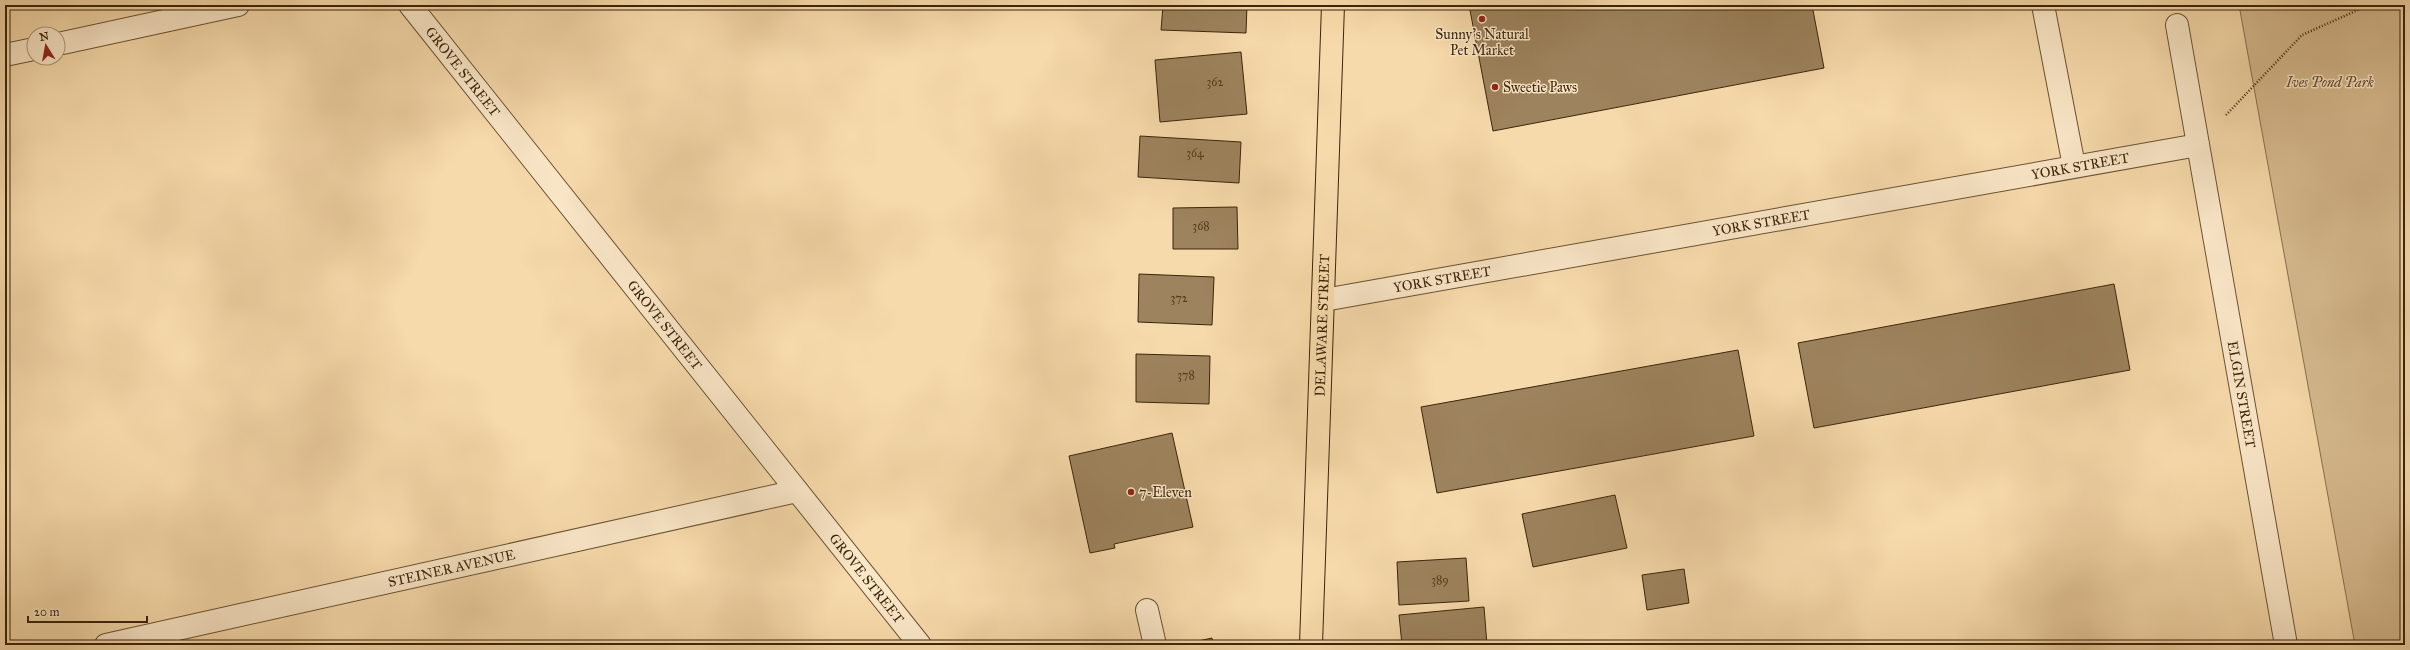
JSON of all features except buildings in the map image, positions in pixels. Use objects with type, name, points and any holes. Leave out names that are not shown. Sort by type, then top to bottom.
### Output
[{"type":"main road","name":"DELAWARE STREET","points":[[1311,645],[1333,5]]},
{"type":"street","points":[[66,42],[238,5]]},
{"type":"street","name":"GROVE STREET","points":[[410,5],[920,645]]},
{"type":"street","points":[[2043,5],[2074,166]]},
{"type":"street","name":"ELGIN STREET","points":[[2177,25],[2286,645]]},
{"type":"street","points":[[5,55],[26,51]]},
{"type":"street","name":"YORK STREET","points":[[1324,300],[2198,145]]},
{"type":"street","name":"STEINER AVENUE","points":[[106,645],[166,638],[797,491]]},
{"type":"street","points":[[1147,610],[1155,645]]},
{"type":"path","points":[[2198,145],[2302,35],[2369,5]]},
{"type":"green space","name":"Ives Pond Park","points":[[2239,5],[2405,5],[2405,645],[2355,645]]},
{"type":"place","name":"Sunny's Natural Pet Market","points":[[1482,19]]},
{"type":"place","name":"Sweetie Paws","points":[[1495,87]]},
{"type":"place","name":"7-Eleven","points":[[1131,492]]}]
